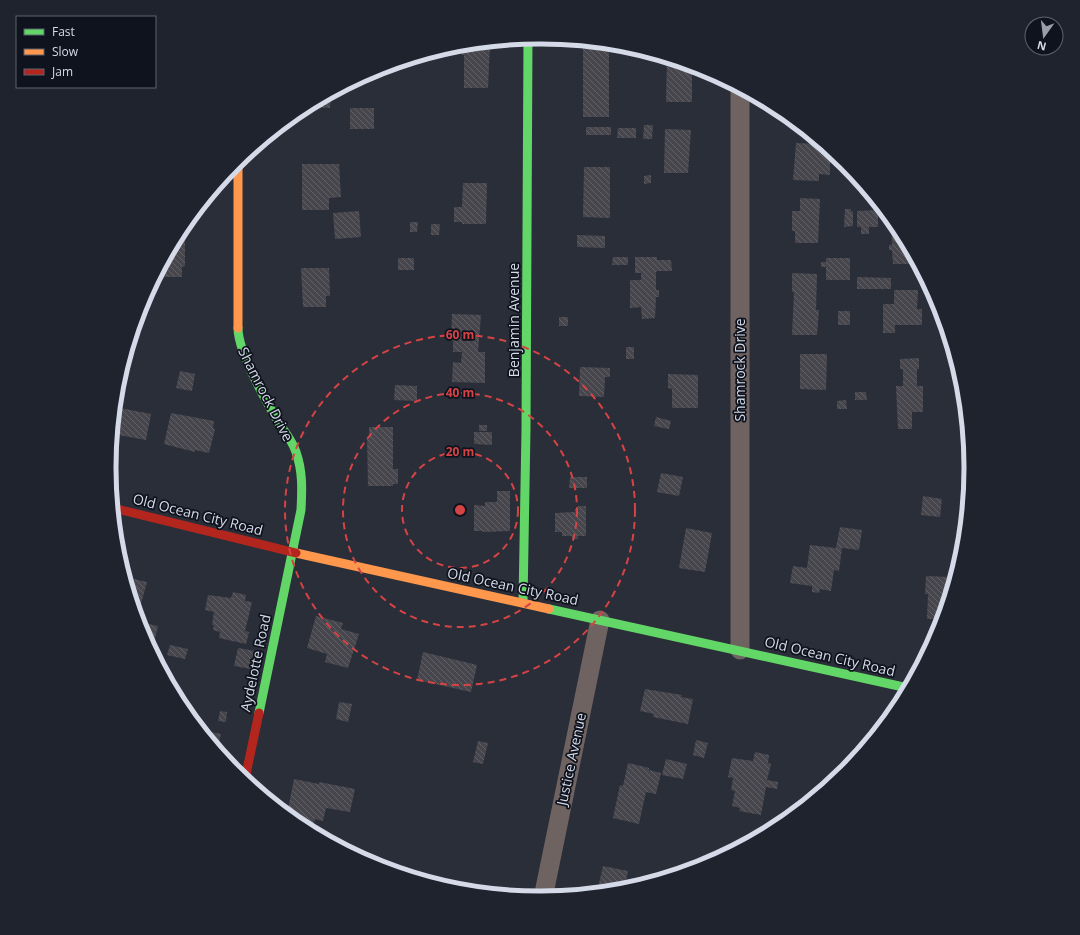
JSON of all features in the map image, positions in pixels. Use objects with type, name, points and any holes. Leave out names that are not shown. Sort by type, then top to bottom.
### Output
[{"type":"street","name":"Benjamin Avenue","points":[[523,602],[526,413],[528,44]]},
{"type":"street","name":"Shamrock Drive","points":[[740,95],[740,650]]},
{"type":"street","name":"Shamrock Drive","points":[[238,171],[238,338],[269,406],[296,451],[303,477],[301,510],[293,552]]},
{"type":"street","name":"Old Ocean City Road","points":[[119,509],[293,552],[902,687]]},
{"type":"street","name":"Aydelotte Road","points":[[247,772],[293,552]]},
{"type":"street","name":"Justice Avenue","points":[[544,891],[600,620]]},
{"type":"building","points":[[490,47],[488,88],[464,88],[464,55],[462,55],[462,51]]},
{"type":"building","points":[[583,49],[609,50],[609,117],[583,117]]},
{"type":"building","points":[[667,63],[692,72],[692,102],[666,102]]},
{"type":"building","points":[[331,100],[330,108],[317,107]]},
{"type":"building","points":[[350,108],[374,108],[374,129],[350,129]]},
{"type":"building","points":[[644,125],[653,125],[652,139],[643,139]]},
{"type":"building","points":[[586,127],[611,127],[611,135],[586,135]]},
{"type":"building","points":[[618,128],[636,128],[636,138],[617,138]]},
{"type":"building","points":[[665,129],[691,130],[688,173],[664,173]]},
{"type":"building","points":[[796,143],[812,144],[830,159],[830,175],[819,174],[819,181],[793,180]]},
{"type":"building","points":[[302,164],[339,164],[341,197],[329,198],[329,210],[302,210]]},
{"type":"building","points":[[584,167],[610,167],[610,218],[583,217]]},
{"type":"building","points":[[651,175],[651,183],[644,184],[644,176]]},
{"type":"building","points":[[463,183],[487,183],[486,224],[462,224],[462,222],[454,222],[454,207],[462,207]]},
{"type":"building","points":[[800,198],[820,199],[818,243],[795,243],[795,231],[792,231],[792,211],[800,211]]},
{"type":"building","points":[[845,209],[851,209],[851,212],[853,211],[853,226],[844,227]]},
{"type":"building","points":[[876,210],[878,213],[878,227],[869,227],[869,234],[861,234],[861,227],[857,227],[857,211]]},
{"type":"building","points":[[359,211],[361,237],[335,239],[333,213]]},
{"type":"building","points":[[410,222],[418,222],[417,232],[410,232]]},
{"type":"building","points":[[431,224],[440,224],[439,235],[431,235]]},
{"type":"building","points":[[891,231],[911,264],[893,264],[892,250],[889,250],[889,245],[892,245]]},
{"type":"building","points":[[577,235],[605,236],[605,248],[577,247]]},
{"type":"building","points":[[185,237],[185,266],[182,267],[182,277],[162,277]]},
{"type":"building","points":[[613,257],[628,257],[628,265],[612,265]]},
{"type":"building","points":[[635,257],[657,257],[657,260],[671,260],[672,271],[656,272],[656,290],[659,290],[659,297],[656,297],[655,318],[642,319],[641,307],[630,308],[630,280],[641,280],[641,273],[635,273]]},
{"type":"building","points":[[398,258],[414,258],[414,270],[398,270]]},
{"type":"building","points":[[826,258],[850,258],[850,280],[826,280],[826,267],[821,267],[821,262],[826,262]]},
{"type":"building","points":[[301,268],[329,268],[330,296],[326,296],[326,307],[303,307]]},
{"type":"building","points":[[792,273],[817,274],[816,310],[819,310],[817,335],[792,335],[794,292],[792,292]]},
{"type":"building","points":[[857,277],[891,278],[891,289],[857,289]]},
{"type":"building","points":[[894,290],[918,290],[917,309],[922,309],[922,325],[895,325],[895,333],[883,333],[883,304],[894,304]]},
{"type":"building","points":[[838,311],[850,311],[850,325],[838,325]]},
{"type":"building","points":[[452,314],[481,315],[478,352],[485,352],[485,383],[452,382],[453,362],[461,363],[462,352],[453,352],[453,341],[451,340]]},
{"type":"building","points":[[559,317],[568,317],[568,326],[559,326]]},
{"type":"building","points":[[626,347],[634,347],[634,359],[626,359]]},
{"type":"building","points":[[800,354],[827,354],[826,390],[800,389]]},
{"type":"building","points":[[919,358],[919,369],[917,369],[917,386],[923,386],[923,412],[912,412],[912,429],[898,429],[896,386],[903,386],[903,369],[900,369],[900,359]]},
{"type":"building","points":[[580,367],[610,368],[610,377],[605,377],[604,397],[579,396]]},
{"type":"building","points":[[180,371],[195,374],[192,391],[176,388]]},
{"type":"building","points":[[668,374],[698,375],[698,408],[672,408],[672,389],[668,388]]},
{"type":"building","points":[[395,385],[417,386],[417,401],[394,400]]},
{"type":"building","points":[[855,392],[866,392],[867,400],[855,400]]},
{"type":"building","points":[[846,400],[847,409],[837,409],[837,401]]},
{"type":"building","points":[[121,408],[151,414],[146,440],[118,435]]},
{"type":"building","points":[[171,413],[214,421],[213,428],[215,429],[209,453],[195,450],[195,452],[164,444]]},
{"type":"building","points":[[656,417],[671,421],[669,429],[654,426]]},
{"type":"building","points":[[479,425],[487,425],[487,431],[479,431]]},
{"type":"building","points":[[369,427],[393,427],[393,469],[398,469],[398,484],[393,484],[393,486],[368,486],[367,438],[369,438]]},
{"type":"building","points":[[474,432],[492,432],[492,445],[474,444]]},
{"type":"building","points":[[661,473],[683,477],[679,496],[657,492]]},
{"type":"building","points":[[570,477],[587,477],[587,488],[569,488]]},
{"type":"building","points":[[497,491],[510,491],[510,531],[474,531],[474,505],[485,506],[485,502],[497,502]]},
{"type":"building","points":[[923,496],[942,499],[940,517],[921,515]]},
{"type":"building","points":[[578,506],[586,506],[586,536],[578,536],[578,539],[572,539],[572,536],[562,536],[562,532],[555,532],[555,513],[575,512],[575,509],[578,509]]},
{"type":"building","points":[[840,527],[862,530],[859,550],[842,548],[839,571],[834,570],[831,591],[820,589],[819,593],[812,592],[812,586],[790,583],[793,566],[807,568],[810,545],[836,548]]},
{"type":"building","points":[[686,528],[712,533],[705,572],[679,568]]},
{"type":"building","points":[[926,576],[949,577],[935,619],[927,619],[928,594],[925,594]]},
{"type":"building","points":[[131,578],[147,582],[141,604],[139,604]]},
{"type":"building","points":[[233,592],[246,595],[245,601],[252,602],[245,631],[249,632],[246,644],[219,638],[220,632],[213,630],[214,625],[212,625],[214,612],[205,610],[208,595],[231,598]]},
{"type":"building","points":[[316,616],[343,623],[341,629],[359,634],[348,668],[325,662],[327,654],[307,648]]},
{"type":"building","points":[[147,624],[158,626],[154,642]]},
{"type":"building","points":[[170,645],[188,649],[185,659],[167,655]]},
{"type":"building","points":[[238,648],[255,651],[251,669],[234,666]]},
{"type":"building","points":[[423,652],[477,665],[471,692],[417,680]]},
{"type":"building","points":[[645,689],[682,695],[681,697],[693,699],[688,724],[653,717],[654,714],[640,711]]},
{"type":"building","points":[[339,702],[352,704],[348,722],[336,719]]},
{"type":"building","points":[[220,711],[227,712],[226,722],[218,721]]},
{"type":"building","points":[[209,732],[221,734],[219,743]]},
{"type":"building","points":[[696,740],[708,743],[704,758],[693,755]]},
{"type":"building","points":[[478,741],[488,743],[483,764],[473,762]]},
{"type":"building","points":[[755,752],[769,755],[768,763],[771,764],[767,780],[778,782],[777,789],[766,787],[761,815],[739,811],[740,808],[732,806],[735,791],[731,790],[733,778],[728,777],[732,758],[753,761]]},
{"type":"building","points":[[666,759],[687,764],[683,779],[662,775]]},
{"type":"building","points":[[628,763],[649,768],[649,770],[661,773],[656,794],[646,792],[639,824],[613,818],[620,785],[623,786]]},
{"type":"building","points":[[294,779],[355,789],[350,812],[326,808],[323,821],[315,819],[313,825],[288,808]]},
{"type":"building","points":[[603,866],[628,871],[626,882],[598,887]]},
{"type":"traffic: fast","points":[[523,602],[526,429],[528,44]]},
{"type":"traffic: fast","points":[[238,328],[239,338],[243,350],[260,390],[295,448],[302,481],[301,510],[259,713]]},
{"type":"traffic: fast","points":[[549,609],[902,687]]},
{"type":"traffic: slow","points":[[238,171],[238,328]]},
{"type":"traffic: slow","points":[[296,553],[549,609]]},
{"type":"traffic: jam","points":[[119,509],[296,553]]},
{"type":"traffic: jam","points":[[246,772],[259,713]]}]
